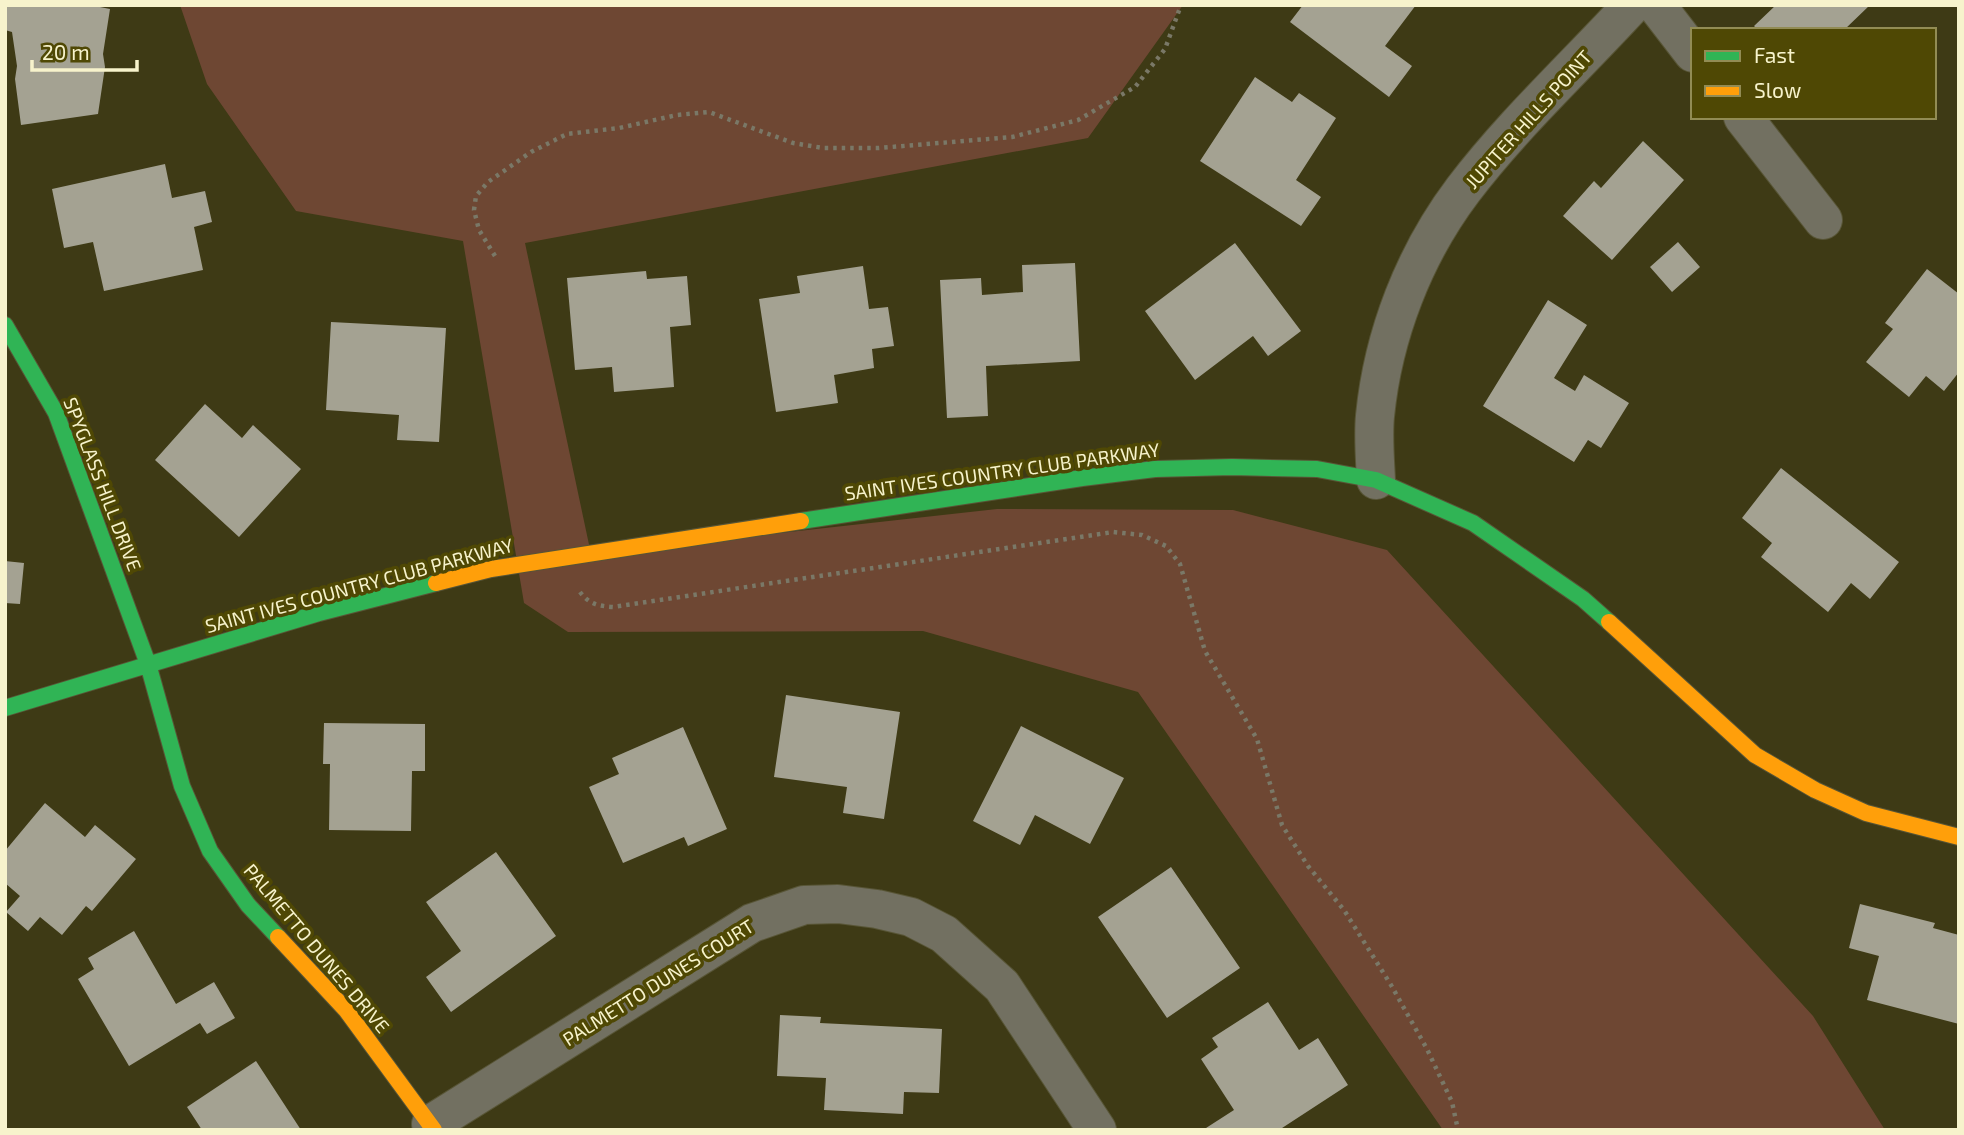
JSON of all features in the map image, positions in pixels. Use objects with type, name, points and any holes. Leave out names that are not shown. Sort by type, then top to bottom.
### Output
[{"type":"street","name":"JUPITER HILLS POINT","points":[[1376,480],[1374,418],[1387,345],[1404,295],[1432,238],[1462,191],[1498,148],[1632,5]]},
{"type":"street","points":[[1656,5],[1691,50]]},
{"type":"street","points":[[1745,119],[1823,220]]},
{"type":"street","name":"SPYGLASS HILL DRIVE","points":[[5,325],[55,413],[148,664]]},
{"type":"street","name":"SAINT IVES COUNTRY CLUB PARKWAY","points":[[5,708],[319,613],[491,569],[1155,469],[1317,469],[1376,480],[1473,523],[1583,599],[1755,755],[1815,790],[1866,813],[1959,837]]},
{"type":"street","name":"PALMETTO DUNES DRIVE","points":[[148,664],[182,786],[210,851],[247,905],[346,1010],[432,1127]]},
{"type":"street","name":"PALMETTO DUNES COURT","points":[[432,1127],[751,923],[804,905],[838,904],[911,917],[944,934],[1002,986],[1097,1130]]},
{"type":"path","points":[[495,256],[479,230],[474,210],[476,197],[488,182],[531,152],[567,134],[619,128],[677,115],[709,113],[793,143],[823,148],[879,148],[1012,137],[1078,120],[1135,87],[1165,49],[1181,5]]},
{"type":"path","points":[[580,592],[586,601],[598,606],[613,607],[1114,531],[1142,535],[1166,546],[1180,564],[1205,651],[1257,739],[1282,825],[1308,866],[1344,910],[1391,985],[1427,1049],[1452,1102],[1458,1130]]},
{"type":"shaded area","points":[[180,5],[1183,5],[1088,138],[525,243],[591,554],[997,509],[1233,510],[1387,550],[1813,1016],[1885,1130],[1443,1130],[1138,692],[923,631],[568,632],[524,603],[463,241],[296,211],[207,84]]},
{"type":"building","points":[[5,5],[90,5],[110,9],[98,114],[21,125],[15,79],[17,66],[12,32],[5,30]]},
{"type":"building","points":[[1303,5],[1416,5],[1385,46],[1412,66],[1389,97],[1290,22]]},
{"type":"building","points":[[1776,5],[1870,5],[1846,28],[1754,26]]},
{"type":"building","points":[[1255,77],[1292,102],[1299,93],[1336,118],[1296,180],[1321,197],[1301,226],[1200,161]]},
{"type":"building","points":[[1643,141],[1684,180],[1612,260],[1563,216],[1594,181],[1601,188]]},
{"type":"building","points":[[165,164],[172,198],[205,191],[212,222],[194,227],[203,270],[104,291],[93,242],[64,248],[52,189]]},
{"type":"building","points":[[1678,242],[1700,267],[1672,292],[1650,267]]},
{"type":"building","points":[[1235,243],[1301,331],[1268,356],[1253,336],[1195,380],[1145,311]]},
{"type":"building","points":[[1075,263],[1080,361],[986,366],[988,416],[947,418],[940,280],[981,278],[982,295],[1023,292],[1022,265]]},
{"type":"building","points":[[863,266],[869,309],[888,307],[894,346],[872,349],[874,368],[834,375],[838,403],[776,412],[759,299],[800,293],[797,276]]},
{"type":"building","points":[[1927,269],[1959,294],[1959,372],[1944,391],[1926,376],[1909,397],[1866,362],[1893,329],[1885,323]]},
{"type":"building","points":[[646,271],[647,279],[687,276],[691,325],[670,327],[674,387],[614,392],[612,367],[575,370],[567,278]]},
{"type":"building","points":[[1548,300],[1587,325],[1554,378],[1575,391],[1584,375],[1629,403],[1601,448],[1588,440],[1574,462],[1483,406]]},
{"type":"building","points":[[331,322],[446,328],[439,442],[397,440],[399,415],[326,410]]},
{"type":"building","points":[[205,404],[242,438],[253,425],[301,469],[239,537],[155,460]]},
{"type":"building","points":[[1781,468],[1899,562],[1870,599],[1851,583],[1828,612],[1761,557],[1772,543],[1742,518]]},
{"type":"building","points":[[5,561],[24,563],[20,604],[5,603]]},
{"type":"building","points":[[786,695],[900,712],[884,819],[843,813],[847,787],[774,777]]},
{"type":"building","points":[[324,723],[425,724],[425,771],[412,771],[411,831],[329,830],[330,764],[323,764]]},
{"type":"building","points":[[1021,726],[1124,778],[1090,844],[1035,815],[1020,845],[973,821]]},
{"type":"building","points":[[683,727],[727,829],[688,846],[684,837],[623,863],[589,787],[619,774],[612,758]]},
{"type":"building","points":[[45,803],[85,837],[95,825],[136,859],[92,911],[86,906],[62,935],[40,917],[28,931],[6,912],[20,896],[5,883],[5,851]]},
{"type":"building","points":[[496,852],[556,936],[451,1012],[426,977],[461,951],[426,902]]},
{"type":"building","points":[[1171,867],[1240,968],[1167,1018],[1098,917]]},
{"type":"building","points":[[1860,904],[1935,923],[1933,928],[1959,935],[1959,1024],[1867,1000],[1879,956],[1849,948]]},
{"type":"building","points":[[134,931],[176,1004],[214,982],[235,1018],[207,1034],[200,1023],[129,1066],[78,979],[94,969],[88,958]]},
{"type":"building","points":[[1268,1002],[1299,1050],[1318,1038],[1348,1085],[1279,1130],[1208,1130],[1206,1128],[1234,1110],[1201,1059],[1218,1047],[1212,1038]]},
{"type":"building","points":[[780,1015],[821,1017],[820,1023],[942,1029],[939,1093],[904,1092],[903,1114],[824,1110],[826,1078],[777,1076]]},
{"type":"building","points":[[256,1061],[301,1130],[202,1130],[187,1107]]},
{"type":"traffic: fast","points":[[5,325],[56,413],[148,664],[182,786],[210,851],[248,905],[278,937]]},
{"type":"traffic: fast","points":[[801,521],[1155,469],[1317,469],[1376,480],[1473,523],[1583,599],[1609,622]]},
{"type":"traffic: fast","points":[[5,708],[319,613],[436,583]]},
{"type":"traffic: slow","points":[[436,583],[491,569],[801,521]]},
{"type":"traffic: slow","points":[[1609,622],[1755,755],[1815,790],[1866,813],[1959,837]]},
{"type":"traffic: slow","points":[[278,937],[346,1010],[434,1130]]}]
